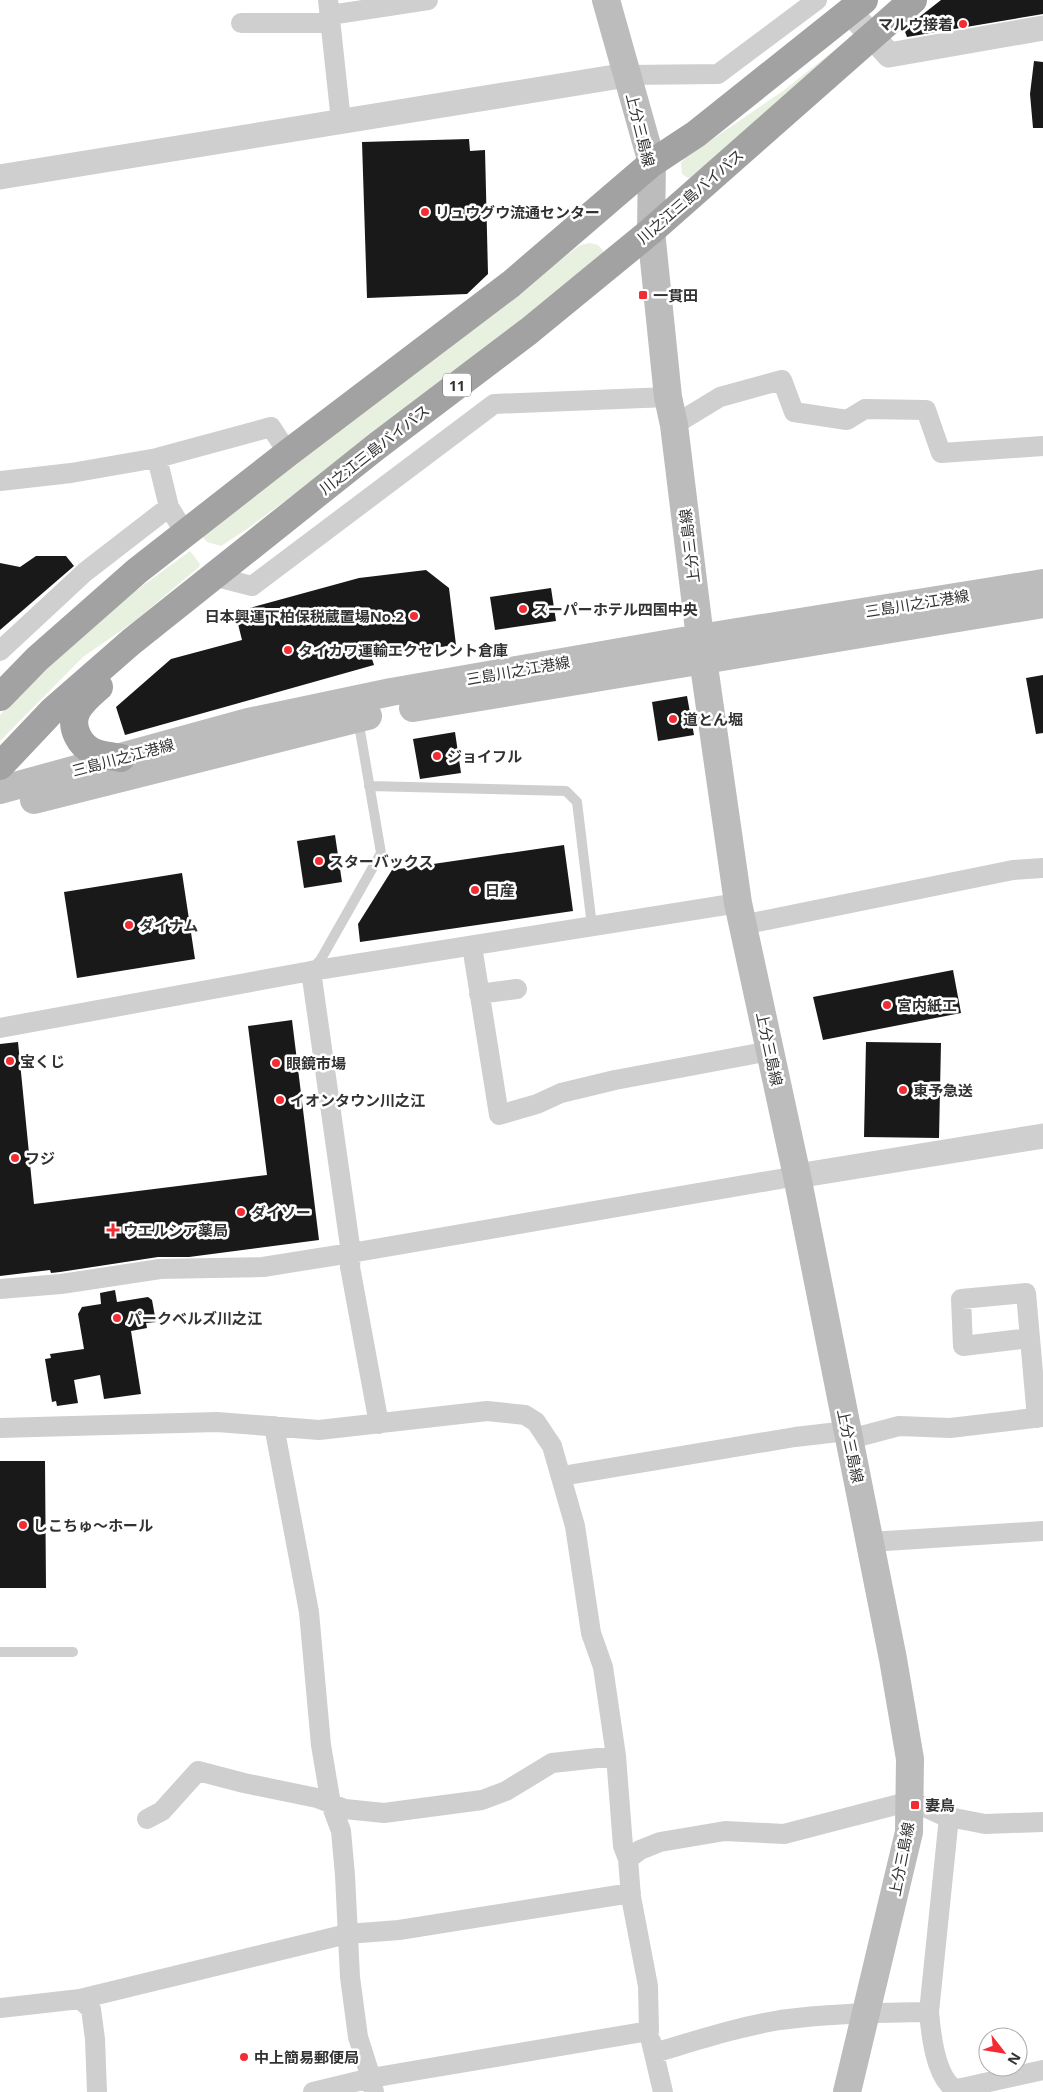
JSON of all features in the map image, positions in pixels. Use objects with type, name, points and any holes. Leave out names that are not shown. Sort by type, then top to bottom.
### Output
[{"type":"highway","name":"川之江三島バイパス","points":[[0,766],[52,711],[131,642],[377,446],[529,332],[651,231],[912,0]]},
{"type":"highway","points":[[0,697],[37,659],[137,570],[511,284],[652,163],[696,134],[857,6]]},
{"type":"highway","points":[[121,758],[94,752],[82,744],[74,724],[76,713],[88,697],[213,576]]},
{"type":"main road","name":"上分三島線","points":[[606,0],[652,163],[651,231],[668,397],[674,425],[702,648],[740,914],[797,1176],[893,1659],[910,1760],[911,1800],[909,1832],[847,2092]]},
{"type":"main road","name":"三島川之江港線","points":[[0,808],[358,718],[702,648],[1043,583]]},
{"type":"main road","name":"三島川之江港線","points":[[0,790],[248,722],[391,692],[702,648],[1043,604]]},
{"type":"street","points":[[241,23],[428,0]]},
{"type":"street","points":[[0,177],[627,75],[718,74],[817,0]]},
{"type":"street","points":[[857,6],[872,37],[889,55],[1043,28]]},
{"type":"street","points":[[329,13],[340,121]]},
{"type":"street","points":[[674,425],[720,398],[782,380],[794,412],[847,420],[865,408],[926,410],[941,453],[1043,446]]},
{"type":"street","points":[[213,576],[252,586],[494,404],[668,397]]},
{"type":"street","points":[[0,481],[72,473],[157,458],[272,427],[288,453]]},
{"type":"street","points":[[157,458],[170,507],[185,533]]},
{"type":"street","points":[[0,651],[86,572],[170,507]]},
{"type":"street","points":[[0,1028],[310,971],[592,926],[740,914],[1013,870],[1043,868]]},
{"type":"street","points":[[472,946],[499,1115],[537,1104],[561,1093],[615,1080],[770,1051]]},
{"type":"street","points":[[310,971],[351,1253],[350,1267],[379,1424]]},
{"type":"street","points":[[479,994],[517,989]]},
{"type":"street","points":[[0,1289],[62,1284],[160,1269],[263,1267],[1043,1136]]},
{"type":"street","points":[[562,1476],[795,1437],[849,1435],[899,1426],[950,1428],[1040,1417],[1030,1338]]},
{"type":"street","points":[[0,1428],[217,1422],[319,1430],[487,1411],[525,1415],[536,1422],[552,1446],[562,1476],[575,1526],[591,1633],[603,1667],[616,1756],[623,1846],[628,1859],[630,1893],[648,1986],[648,2031],[663,2092]]},
{"type":"street","points":[[274,1426],[309,1612],[321,1745],[331,1804],[341,1831],[350,1977],[358,2037],[373,2085]]},
{"type":"street","points":[[870,1542],[1043,1531]]},
{"type":"street","points":[[147,1818],[162,1811],[198,1771],[244,1783],[317,1798],[346,1809],[384,1813],[475,1802],[506,1791],[552,1763],[616,1756]]},
{"type":"street","points":[[628,1859],[640,1850],[660,1842],[725,1831],[784,1834],[911,1800],[949,1817],[985,1824],[1043,1822]]},
{"type":"street","points":[[949,1817],[929,2012],[931,2034],[942,2071],[949,2085],[954,2089],[962,2090],[1043,2070]]},
{"type":"street","points":[[0,2008],[80,1999],[347,1934],[399,1930],[630,1893]]},
{"type":"street","points":[[80,1999],[91,2009],[95,2039],[97,2092]]},
{"type":"street","points":[[654,2053],[778,2020],[866,2013],[929,2012]]},
{"type":"street","points":[[312,2092],[373,2085],[648,2031]]},
{"type":"lane","points":[[310,971],[321,959],[381,853],[358,718]]},
{"type":"lane","points":[[369,786],[566,791],[576,802],[592,926]]},
{"type":"lane","points":[[0,1652],[73,1652]]},
{"type":"green space","points":[[847,40],[695,177],[688,178],[682,174],[681,163],[685,158],[783,91]]},
{"type":"green space","points":[[590,243],[598,245],[603,250],[603,258],[447,381],[247,529],[221,546],[207,542],[200,534],[580,245]]},
{"type":"green space","points":[[190,551],[200,564],[199,567],[136,620],[83,657],[0,741],[0,715],[62,652],[111,609]]},
{"type":"building","name":"マルウ接着","points":[[941,0],[1043,0],[1043,14],[907,37],[904,29]]},
{"type":"building","points":[[1034,61],[1043,62],[1043,128],[1033,128],[1030,94]]},
{"type":"building","name":"リュウグウ流通センター","points":[[469,139],[470,151],[485,150],[488,274],[467,294],[367,298],[362,142]]},
{"type":"building","points":[[36,556],[66,556],[74,566],[0,630],[0,563],[20,567]]},
{"type":"building","name":"タイカワ運輸エクセレント倉庫","points":[[426,570],[449,588],[456,645],[371,656],[374,665],[125,735],[116,707],[171,659],[242,640],[235,612],[359,578]]},
{"type":"building","name":"スーパーホテル四国中央","points":[[551,588],[556,621],[495,630],[490,597]]},
{"type":"building","points":[[1043,675],[1043,733],[1036,734],[1026,678]]},
{"type":"building","name":"道とん堀","points":[[687,696],[694,735],[658,741],[652,702]]},
{"type":"building","name":"ジョイフル","points":[[455,732],[461,773],[420,779],[413,739]]},
{"type":"building","name":"スターバックス","points":[[335,835],[342,882],[304,888],[297,841]]},
{"type":"building","name":"日産","points":[[564,845],[573,911],[360,942],[358,924],[392,870]]},
{"type":"building","name":"ダイナム","points":[[182,873],[195,959],[77,978],[64,892]]},
{"type":"building","name":"宮内紙工","points":[[953,970],[961,1013],[823,1040],[813,997]]},
{"type":"building","name":"イオンタウン川之江","points":[[292,1020],[319,1240],[189,1257],[158,1257],[60,1272],[51,1273],[50,1270],[0,1276],[0,1044],[18,1042],[34,1204],[267,1175],[248,1026]]},
{"type":"building","name":"東予急送","points":[[866,1042],[941,1043],[939,1138],[864,1137]]},
{"type":"building","points":[[115,1290],[117,1302],[148,1297],[152,1300],[156,1322],[146,1323],[147,1328],[131,1331],[141,1394],[104,1399],[100,1375],[74,1380],[78,1403],[57,1406],[56,1401],[52,1402],[45,1359],[51,1358],[50,1354],[84,1349],[78,1314],[82,1307],[101,1304],[100,1293]]},
{"type":"building","name":"しこちゅ～ホール","points":[[0,1461],[45,1461],[46,1588],[0,1588]]},
{"type":"place","name":"マルウ接着","points":[[963,24]]},
{"type":"place","name":"リュウグウ流通センター","points":[[425,212]]},
{"type":"place","name":"一貫田","points":[[643,295]]},
{"type":"place","name":"スーパーホテル四国中央","points":[[523,609]]},
{"type":"place","name":"日本興運下柏保税蔵置場No.2","points":[[414,616]]},
{"type":"place","name":"タイカワ運輸エクセレント倉庫","points":[[288,650]]},
{"type":"place","name":"道とん堀","points":[[673,719]]},
{"type":"place","name":"ジョイフル","points":[[437,756]]},
{"type":"place","name":"スターバックス","points":[[319,861]]},
{"type":"place","name":"日産","points":[[475,890]]},
{"type":"place","name":"ダイナム","points":[[129,925]]},
{"type":"place","name":"宮内紙工","points":[[887,1005]]},
{"type":"place","name":"宝くじ","points":[[10,1061]]},
{"type":"place","name":"眼鏡市場","points":[[276,1063]]},
{"type":"place","name":"東予急送","points":[[903,1090]]},
{"type":"place","name":"イオンタウン川之江","points":[[280,1100]]},
{"type":"place","name":"フジ","points":[[15,1158]]},
{"type":"place","name":"ダイソー","points":[[241,1212]]},
{"type":"place","name":"ウエルシア薬局","points":[[113,1230]]},
{"type":"place","name":"パークベルズ川之江","points":[[117,1318]]},
{"type":"place","name":"しこちゅ～ホール","points":[[23,1525]]},
{"type":"place","name":"妻鳥","points":[[915,1805]]},
{"type":"place","name":"中上簡易郵便局","points":[[244,2057]]}]
